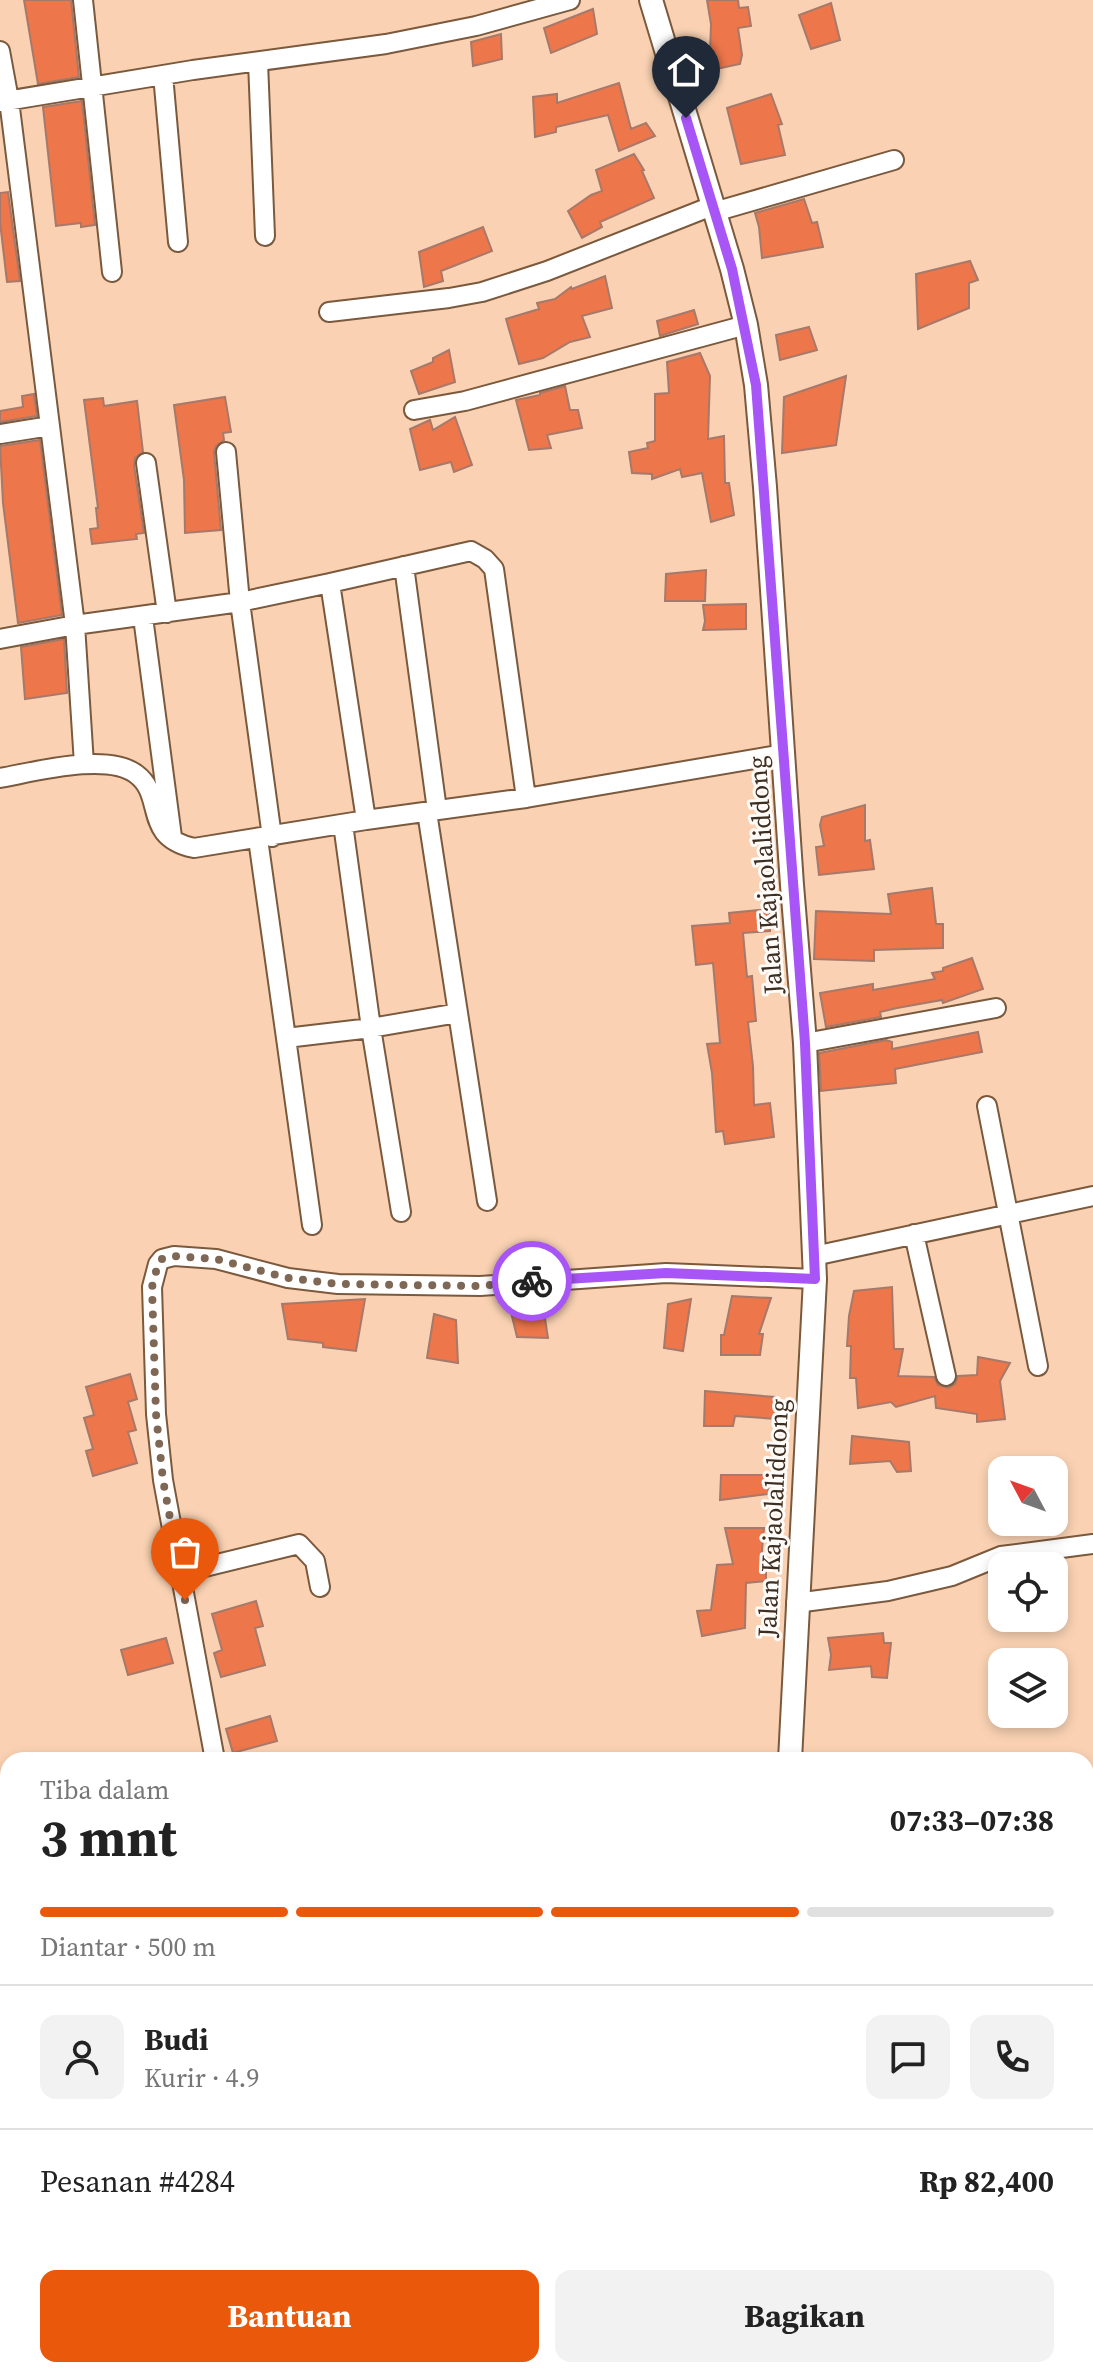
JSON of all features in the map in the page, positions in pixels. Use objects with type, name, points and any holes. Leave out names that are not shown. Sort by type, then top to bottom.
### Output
[{"type":"street","points":[[83,0],[112,272]]},
{"type":"street","points":[[5,101],[386,44],[476,26],[570,0]]},
{"type":"street","name":"Jalan Kajaolaliddong","points":[[651,0],[732,269],[756,385],[805,1043],[815,1279],[790,1752]]},
{"type":"street","points":[[0,51],[75,625],[84,764]]},
{"type":"street","points":[[258,62],[265,236]]},
{"type":"street","points":[[163,75],[178,242]]},
{"type":"street","points":[[329,312],[482,292],[713,209],[894,160]]},
{"type":"street","points":[[414,410],[465,401],[746,325]]},
{"type":"street","points":[[0,434],[50,426]]},
{"type":"street","points":[[226,452],[286,1038],[312,1225]]},
{"type":"street","points":[[146,463],[167,613]]},
{"type":"street","points":[[0,639],[75,625],[240,602],[471,551],[494,569],[526,798]]},
{"type":"street","points":[[404,566],[458,1013],[487,1201]]},
{"type":"street","points":[[330,583],[366,820]]},
{"type":"street","points":[[143,617],[172,840]]},
{"type":"street","points":[[0,778],[84,764],[117,766],[136,774],[147,788],[160,825],[172,840],[178,845],[194,848],[526,798],[784,754]]},
{"type":"street","points":[[343,824],[371,1028],[401,1212]]},
{"type":"street","points":[[805,1043],[996,1008]]},
{"type":"street","points":[[286,1038],[458,1013]]},
{"type":"street","points":[[987,1106],[1038,1366]]},
{"type":"street","points":[[814,1256],[1007,1214],[1092,1200]]},
{"type":"street","points":[[914,1234],[946,1376]]},
{"type":"street","points":[[214,1752],[163,1480],[156,1414],[152,1287],[162,1259],[174,1256],[216,1259],[288,1278],[338,1284],[480,1286],[666,1273],[815,1279]]},
{"type":"street","points":[[180,1573],[299,1544],[315,1561],[320,1587]]},
{"type":"street","points":[[796,1603],[888,1591],[952,1576],[1001,1556],[1093,1544]]},
{"type":"building","points":[[24,0],[71,0],[79,77],[38,84]]},
{"type":"building","points":[[707,0],[738,0],[739,8],[748,7],[751,26],[738,28],[742,55],[740,64],[716,69],[710,52],[711,24]]},
{"type":"building","points":[[831,3],[840,40],[811,49],[799,15]]},
{"type":"building","points":[[593,9],[597,34],[551,53],[544,28]]},
{"type":"building","points":[[501,34],[502,59],[473,66],[471,42]]},
{"type":"building","points":[[619,83],[631,129],[646,123],[655,136],[619,151],[608,115],[556,127],[556,132],[535,137],[533,97],[557,94],[557,103]]},
{"type":"building","points":[[771,94],[782,124],[778,125],[785,155],[741,164],[727,108]]},
{"type":"building","points":[[82,101],[95,225],[56,226],[43,107]]},
{"type":"building","points":[[634,154],[644,170],[654,198],[600,222],[602,227],[582,238],[568,211],[602,191],[596,170]]},
{"type":"building","points":[[8,192],[20,281],[7,282],[0,193]]},
{"type":"building","points":[[804,199],[812,223],[817,222],[823,247],[762,258],[755,213]]},
{"type":"building","points":[[483,227],[492,251],[441,271],[443,281],[424,287],[419,252]]},
{"type":"building","points":[[970,261],[978,280],[969,283],[969,308],[918,329],[916,274]]},
{"type":"building","points":[[605,276],[612,308],[582,316],[590,337],[570,342],[543,358],[519,364],[506,319],[539,309],[537,303],[555,299],[571,287]]},
{"type":"building","points":[[694,310],[698,324],[660,336],[657,321]]},
{"type":"building","points":[[809,327],[817,350],[780,360],[776,335]]},
{"type":"building","points":[[449,350],[455,382],[419,394],[411,371],[433,362],[433,358]]},
{"type":"building","points":[[700,353],[710,376],[708,439],[724,436],[725,483],[729,483],[734,515],[711,522],[702,473],[682,477],[680,469],[652,479],[652,474],[632,473],[629,452],[648,448],[647,443],[655,441],[655,394],[669,393],[667,362]]},
{"type":"building","points":[[846,376],[836,445],[782,453],[784,397]]},
{"type":"building","points":[[565,386],[570,410],[578,410],[582,428],[547,435],[551,448],[529,450],[516,400]]},
{"type":"building","points":[[34,394],[37,416],[0,422],[0,411],[23,407],[22,396]]},
{"type":"building","points":[[225,397],[231,432],[223,433],[224,440],[214,452],[221,530],[185,533],[184,480],[174,405]]},
{"type":"building","points":[[103,398],[104,406],[137,401],[143,452],[135,458],[134,465],[144,533],[136,534],[137,539],[92,544],[90,529],[98,528],[98,508],[84,400]]},
{"type":"building","points":[[455,417],[472,465],[454,472],[451,462],[420,470],[410,429],[430,420],[433,430]]},
{"type":"building","points":[[40,440],[62,615],[18,623],[3,503],[0,446]]},
{"type":"building","points":[[706,570],[705,601],[665,601],[666,574]]},
{"type":"building","points":[[746,604],[746,629],[703,630],[703,605]]},
{"type":"building","points":[[64,639],[67,693],[25,699],[21,647]]},
{"type":"building","points":[[865,805],[865,841],[870,840],[874,869],[819,875],[816,847],[824,846],[820,825],[822,817]]},
{"type":"building","points":[[932,888],[936,924],[943,924],[943,948],[874,950],[874,961],[814,959],[816,911],[891,914],[888,894]]},
{"type":"building","points":[[769,909],[770,931],[743,933],[747,977],[752,976],[756,1021],[748,1022],[754,1105],[770,1103],[774,1137],[725,1144],[723,1131],[716,1132],[707,1044],[720,1043],[713,963],[696,965],[692,926],[730,923],[729,913]]},
{"type":"building","points":[[972,958],[983,989],[943,1003],[942,1000],[897,1008],[880,1012],[881,1017],[826,1027],[820,993],[873,984],[873,990],[935,979],[932,973]]},
{"type":"building","points":[[978,1032],[982,1052],[895,1069],[896,1083],[821,1091],[819,1053],[886,1040],[892,1042],[892,1049]]},
{"type":"building","points":[[892,1287],[894,1349],[903,1349],[898,1376],[934,1377],[938,1385],[948,1388],[955,1384],[958,1376],[977,1375],[978,1357],[1010,1363],[1000,1381],[1005,1419],[977,1422],[977,1414],[936,1408],[935,1396],[896,1407],[891,1402],[858,1408],[856,1378],[850,1378],[851,1346],[847,1346],[854,1291]]},
{"type":"building","points":[[732,1296],[771,1298],[759,1334],[763,1334],[760,1355],[721,1355],[721,1335],[724,1335]]},
{"type":"building","points":[[365,1299],[356,1351],[288,1339],[282,1304]]},
{"type":"building","points":[[542,1299],[548,1338],[517,1337],[510,1308]]},
{"type":"building","points":[[691,1299],[683,1351],[664,1348],[668,1304]]},
{"type":"building","points":[[434,1314],[456,1320],[458,1363],[427,1358]]},
{"type":"building","points":[[130,1374],[137,1399],[128,1402],[136,1430],[128,1432],[137,1463],[93,1476],[86,1451],[93,1449],[84,1418],[94,1415],[86,1387]]},
{"type":"building","points":[[705,1391],[775,1397],[776,1419],[735,1416],[733,1426],[704,1426]]},
{"type":"building","points":[[852,1436],[909,1442],[911,1471],[897,1472],[890,1461],[850,1464]]},
{"type":"building","points":[[721,1475],[767,1475],[769,1494],[720,1500]]},
{"type":"building","points":[[725,1528],[764,1528],[761,1561],[766,1560],[766,1581],[746,1583],[745,1628],[702,1636],[697,1611],[711,1610],[717,1565],[733,1564]]},
{"type":"building","points":[[256,1601],[263,1626],[255,1628],[265,1665],[221,1677],[214,1653],[222,1650],[212,1614]]},
{"type":"building","points":[[883,1633],[884,1643],[891,1643],[887,1678],[872,1677],[871,1666],[829,1670],[831,1655],[828,1638]]},
{"type":"building","points":[[166,1638],[173,1663],[128,1675],[121,1650]]},
{"type":"building","points":[[270,1716],[277,1741],[233,1752],[226,1729]]},
{"type":"way so far","points":[[185,1600],[163,1480],[156,1414],[152,1287],[162,1259],[174,1256],[216,1259],[288,1278],[338,1284],[480,1286],[532,1281]]},
{"type":"route","points":[[532,1281],[666,1273],[815,1279],[805,1043],[756,385],[732,269],[686,118]]}]
